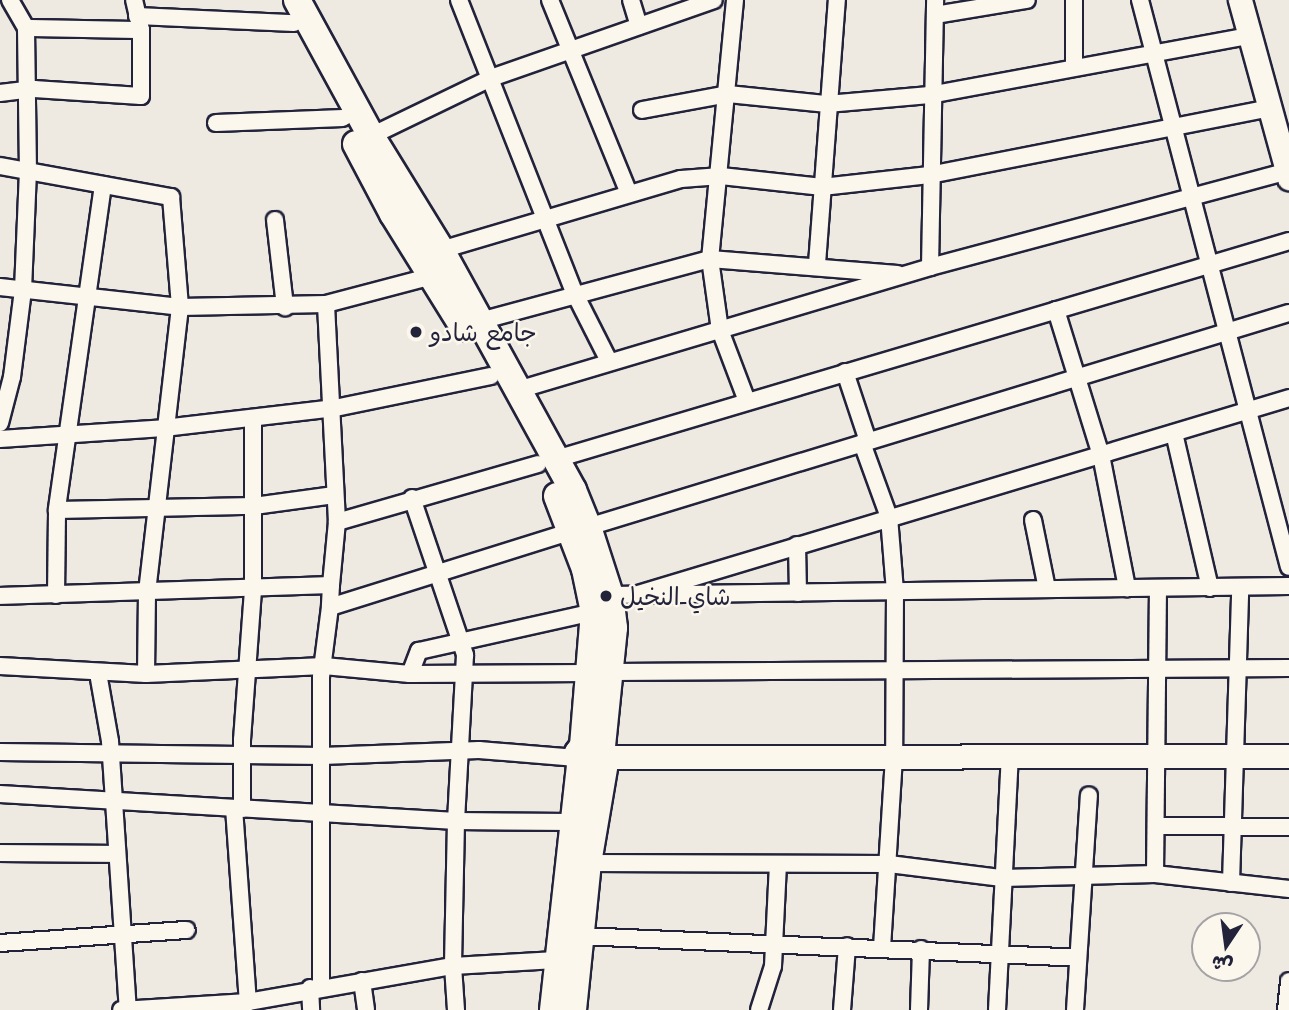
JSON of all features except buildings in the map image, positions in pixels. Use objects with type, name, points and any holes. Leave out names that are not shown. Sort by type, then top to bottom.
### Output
[{"type":"main road","points":[[280,0],[296,12],[441,250],[518,390],[547,461],[613,601],[600,673],[592,756],[588,863],[573,1010]]},
{"type":"main road","points":[[296,12],[343,118],[393,214],[433,275],[491,376],[547,461]]},
{"type":"main road","points":[[553,1010],[571,822],[592,756]]},
{"type":"street","points":[[0,423],[12,377],[23,290],[28,172],[26,27],[11,0]]},
{"type":"street","points":[[459,0],[575,294],[609,361]]},
{"type":"street","points":[[550,0],[629,194]]},
{"type":"street","points":[[631,0],[639,26]]},
{"type":"street","points":[[370,136],[491,78],[714,0]]},
{"type":"street","points":[[735,0],[721,176],[710,259],[720,330],[747,401]]},
{"type":"street","points":[[817,264],[827,104],[837,0]]},
{"type":"street","points":[[930,267],[930,96],[935,7],[1027,0]]},
{"type":"street","points":[[1074,0],[1074,68]]},
{"type":"street","points":[[1140,0],[1206,265],[1289,567]]},
{"type":"street","points":[[518,390],[930,267],[1188,195],[1288,173],[1240,0]]},
{"type":"street","points":[[26,27],[137,15],[296,12]]},
{"type":"street","points":[[0,93],[141,96],[137,15]]},
{"type":"street","points":[[642,110],[727,94],[827,104],[930,96],[1249,36]]},
{"type":"street","points":[[0,287],[180,307],[285,307],[326,304],[433,275],[441,250],[681,179],[721,176],[822,187],[929,175],[1269,108]]},
{"type":"street","points":[[216,123],[343,118]]},
{"type":"street","points":[[0,166],[171,197],[180,307],[147,593],[146,674]]},
{"type":"street","points":[[56,595],[57,510],[103,185]]},
{"type":"street","points":[[275,220],[285,307]]},
{"type":"street","points":[[337,522],[1289,241]]},
{"type":"street","points":[[480,321],[710,259],[817,264],[906,275]]},
{"type":"street","points":[[311,1010],[315,987],[324,666],[337,522],[334,495],[335,408],[326,304]]},
{"type":"street","points":[[1056,310],[1101,455],[1127,588]]},
{"type":"street","points":[[330,607],[1289,313]]},
{"type":"street","points":[[845,372],[889,517],[895,592],[894,757],[882,947]]},
{"type":"street","points":[[0,439],[164,428],[335,408],[491,376]]},
{"type":"street","points":[[410,674],[419,651],[464,643],[613,601],[1289,398]]},
{"type":"street","points":[[238,1005],[238,809],[253,589],[253,418]]},
{"type":"street","points":[[1174,433],[1210,588]]},
{"type":"street","points":[[57,510],[254,506],[334,495]]},
{"type":"street","points":[[412,498],[464,643],[462,752],[456,821],[453,966],[456,1010]]},
{"type":"street","points":[[1033,520],[1047,589]]},
{"type":"street","points":[[797,545],[798,593]]},
{"type":"street","points":[[0,596],[331,585]]},
{"type":"street","points":[[613,601],[798,593],[1240,589],[1289,586]]},
{"type":"street","points":[[1155,874],[1158,589]]},
{"type":"street","points":[[1231,883],[1240,589]]},
{"type":"street","points":[[0,666],[146,674],[324,666],[410,674],[1289,668]]},
{"type":"street","points":[[98,673],[111,753],[128,1010]]},
{"type":"street","points":[[0,752],[321,756],[462,752],[592,756],[1289,756]]},
{"type":"street","points":[[998,1010],[1002,878],[1010,757]]},
{"type":"street","points":[[0,794],[456,821],[571,822]]},
{"type":"street","points":[[1075,1010],[1089,795]]},
{"type":"street","points":[[1156,826],[1289,827]]},
{"type":"street","points":[[0,853],[116,854]]},
{"type":"street","points":[[588,863],[889,864],[1002,878],[1155,874],[1289,890]]},
{"type":"street","points":[[759,1010],[762,991],[772,976],[778,864]]},
{"type":"street","points":[[0,943],[187,930]]},
{"type":"street","points":[[580,936],[882,947],[1077,958]]},
{"type":"street","points":[[842,1010],[847,946]]},
{"type":"street","points":[[919,1010],[921,949]]},
{"type":"street","points":[[121,1010],[238,1005],[315,987],[453,966],[556,960]]},
{"type":"street","points":[[362,981],[366,1010]]},
{"type":"street","points":[[1286,1010],[1289,981]]},
{"type":"place","name":"جامع شادو","points":[[416,332]]},
{"type":"place","name":"شاي النخيل","points":[[606,596]]}]
